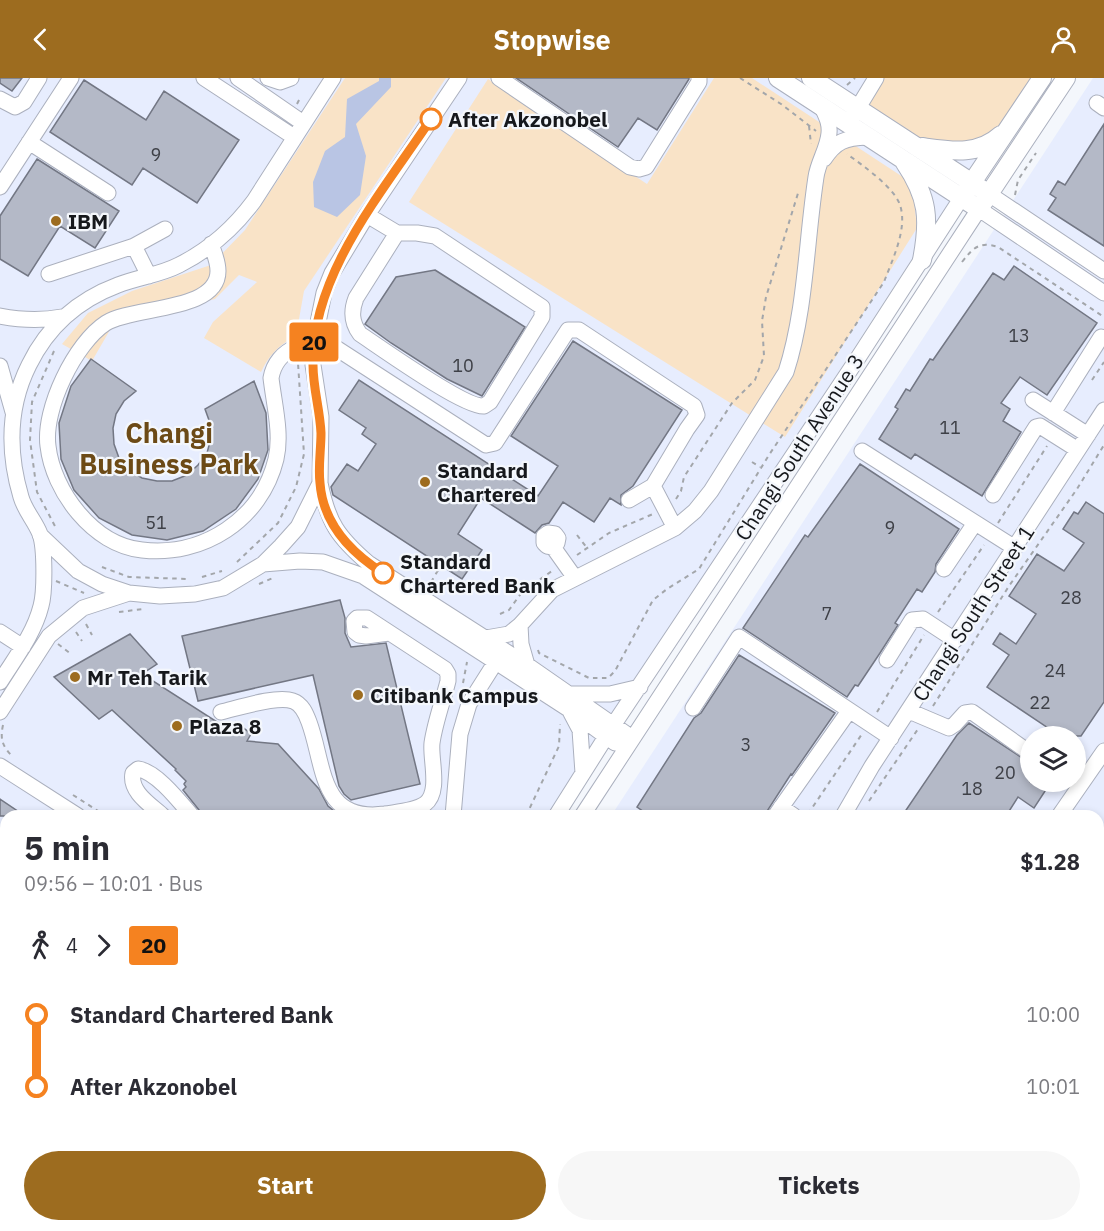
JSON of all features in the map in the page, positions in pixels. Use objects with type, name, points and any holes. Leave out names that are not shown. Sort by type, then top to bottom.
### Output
[{"type":"main road","points":[[778,78],[822,107],[856,111]]},
{"type":"main road","points":[[811,78],[856,111],[918,147],[984,202]]},
{"type":"main road","name":"Changi South Avenue 3","points":[[967,190],[1042,78]]},
{"type":"main road","name":"Changi South Avenue 3","points":[[984,202],[1066,78]]},
{"type":"main road","points":[[856,111],[867,137],[902,159],[967,190]]},
{"type":"main road","points":[[918,147],[948,151],[976,150],[993,143],[1009,129]]},
{"type":"main road","points":[[902,159],[914,176],[925,201],[928,219],[922,260]]},
{"type":"street","points":[[0,99],[15,108],[21,106],[39,78]]},
{"type":"street","points":[[0,187],[71,78]]},
{"type":"street","points":[[204,78],[294,137]]},
{"type":"street","points":[[268,78],[274,82],[280,82],[291,78]]},
{"type":"street","points":[[320,483],[298,527],[263,564],[223,588],[195,594],[160,596],[129,593],[102,584],[78,571],[40,535],[29,516],[6,449],[13,411],[28,366],[46,336],[62,317],[87,300],[119,284],[178,266],[211,244],[242,217],[333,78]]},
{"type":"street","points":[[459,78],[367,215],[332,273],[324,293],[314,342],[313,365],[321,417],[320,483],[328,517],[350,547],[368,563],[569,694],[629,744]]},
{"type":"street","points":[[501,78],[630,167],[639,169],[646,167],[699,82],[699,78]]},
{"type":"street","points":[[856,111],[876,78]]},
{"type":"street","points":[[243,79],[303,123]]},
{"type":"street","points":[[486,638],[509,634],[552,590],[675,528],[695,511],[711,491],[786,372],[794,343],[818,168],[831,142],[828,121],[822,107]]},
{"type":"street","points":[[831,142],[867,137]]},
{"type":"street","points":[[29,142],[108,193]]},
{"type":"street","name":"Changi South Avenue 3","points":[[560,810],[610,730],[967,190]]},
{"type":"street","points":[[984,202],[1104,271]]},
{"type":"street","points":[[984,202],[1104,293]]},
{"type":"street","name":"Changi South Avenue 3","points":[[586,810],[984,202]]},
{"type":"street","points":[[367,215],[397,233],[435,236],[542,307],[542,317],[490,402],[484,406],[471,404],[431,380],[360,334],[355,327],[352,320],[356,298],[397,233]]},
{"type":"street","points":[[49,274],[134,246],[165,229]]},
{"type":"street","points":[[211,244],[217,259],[218,273],[215,284],[208,292],[192,301],[117,318],[105,324],[88,340],[70,366],[55,396],[48,422],[47,444],[59,486],[84,520],[119,544],[141,550],[190,546],[215,537],[243,518],[259,496],[276,458],[278,438],[271,378],[273,370],[284,353],[299,345],[314,342],[326,343],[336,348],[486,445],[491,445],[495,443],[568,330],[579,330],[694,406],[697,415],[653,486],[629,500]]},
{"type":"street","points":[[134,246],[149,276]]},
{"type":"street","points":[[0,316],[23,320],[47,320],[62,317]]},
{"type":"street","points":[[1053,413],[1101,337]]},
{"type":"street","points":[[0,366],[13,411]]},
{"type":"street","points":[[1033,400],[1088,435]]},
{"type":"street","name":"Changi South Street 1","points":[[847,810],[1104,411]]},
{"type":"street","points":[[993,495],[1034,429],[1040,426],[1078,450]]},
{"type":"street","points":[[862,451],[1015,548]]},
{"type":"street","points":[[653,486],[675,528]]},
{"type":"street","points":[[944,569],[975,523]]},
{"type":"street","points":[[0,682],[23,647],[41,606],[43,578],[40,535]]},
{"type":"street","points":[[553,547],[574,578]]},
{"type":"street","points":[[263,564],[323,562],[363,576],[492,668],[610,730]]},
{"type":"street","points":[[2,717],[49,636],[75,614],[97,602],[129,593]]},
{"type":"street","points":[[887,660],[912,620],[923,619],[955,640]]},
{"type":"street","points":[[520,625],[521,644],[527,665]]},
{"type":"street","points":[[0,632],[23,647]]},
{"type":"street","points":[[389,633],[445,669],[448,674],[432,743],[434,768],[432,794],[424,804],[402,810]]},
{"type":"street","points":[[693,708],[739,637],[891,738]]},
{"type":"street","points":[[454,810],[460,734],[469,704],[492,668]]},
{"type":"street","points":[[569,694],[610,694],[640,687]]},
{"type":"street","points":[[221,712],[277,700],[293,701],[304,711],[316,742],[321,770],[331,795],[352,810]]},
{"type":"street","points":[[570,710],[580,730],[583,773]]},
{"type":"street","points":[[786,810],[849,711]]},
{"type":"street","points":[[909,711],[949,728],[966,713],[972,712],[1020,746]]},
{"type":"street","points":[[435,730],[460,734]]},
{"type":"street","points":[[1063,810],[1104,751]]},
{"type":"street","points":[[0,766],[69,810]]},
{"type":"street","points":[[157,810],[133,785],[134,773],[138,769],[148,773],[186,810]]},
{"type":"path","points":[[535,643],[539,653],[589,678],[608,678],[615,671],[653,600],[699,569],[761,467],[884,282],[895,252],[902,216],[900,204],[894,194],[863,165],[781,104],[740,78]]},
{"type":"path","points":[[847,85],[855,78]]},
{"type":"path","points":[[839,83],[847,85]]},
{"type":"path","points":[[847,85],[856,111]]},
{"type":"path","points":[[961,264],[977,247],[987,243],[998,247],[1104,317]]},
{"type":"path","points":[[57,344],[32,402],[30,440],[37,492],[58,533]]},
{"type":"path","points":[[98,566],[129,576],[193,580],[230,569],[278,523],[296,487],[304,454],[302,403],[298,382],[299,345]]},
{"type":"path","points":[[1089,384],[1104,362]]},
{"type":"path","points":[[810,810],[869,724],[930,624],[992,533],[1054,435]]},
{"type":"path","points":[[867,805],[1009,586],[1077,489],[1104,445]]},
{"type":"path","points":[[752,462],[761,467]]},
{"type":"path","points":[[577,535],[587,548]]},
{"type":"path","points":[[431,582],[440,567]]},
{"type":"path","points":[[259,584],[277,577]]},
{"type":"path","points":[[43,578],[63,583],[97,602],[105,613],[151,609]]},
{"type":"path","points":[[79,624],[85,621],[92,635]]},
{"type":"path","points":[[73,627],[82,641]]},
{"type":"path","points":[[56,642],[71,654]]},
{"type":"path","points":[[467,662],[492,668]]},
{"type":"path","points":[[0,739],[2,717]]},
{"type":"path","points":[[529,810],[559,746]]},
{"type":"shaded area","name":"Changi Business Park","points":[[0,78],[1030,78],[553,810],[0,810]]},
{"type":"shaded area","points":[[345,78],[446,78],[304,291],[296,336],[275,351],[261,372],[204,338],[213,322],[257,282],[239,275],[215,299],[114,323],[92,361],[62,344],[88,313],[132,291],[211,265],[245,230]]},
{"type":"shaded area","points":[[714,78],[752,78],[912,183],[917,228],[785,437],[409,202],[488,79],[647,184]]},
{"type":"shaded area","points":[[877,78],[1042,78],[993,143],[918,147],[861,101]]},
{"type":"shaded area","points":[[1093,78],[1104,78],[1104,810],[615,810]]},
{"type":"water","points":[[379,78],[391,78],[391,87],[356,124],[366,156],[360,195],[337,217],[314,207],[313,182],[325,151],[345,137],[347,99],[379,81]]},
{"type":"building","points":[[0,78],[22,78],[12,91],[0,83]]},
{"type":"building","points":[[516,78],[689,79],[657,130],[638,118],[618,147]]},
{"type":"building","name":"IBM","points":[[84,80],[146,120],[164,91],[239,140],[197,203],[143,168],[132,185],[50,132]]},
{"type":"building","points":[[1104,124],[1104,246],[1048,210],[1056,198],[1050,194],[1058,181],[1065,185]]},
{"type":"building","name":"IBM","points":[[37,159],[119,211],[95,248],[60,226],[28,276],[0,259],[0,216]]},
{"type":"building","points":[[1014,266],[1097,323],[1047,395],[1020,377],[1001,403],[1010,409],[1003,421],[1021,432],[982,496],[915,454],[911,459],[879,439],[898,409],[895,407],[906,389],[910,391],[930,359],[933,360],[993,273],[1004,280]]},
{"type":"building","points":[[435,270],[525,327],[482,396],[447,379],[365,324],[396,277]]},
{"type":"building","points":[[573,341],[682,410],[633,486],[621,495],[621,505],[610,498],[594,522],[563,502],[549,523],[542,525],[535,533],[481,498],[458,534],[482,550],[462,579],[333,495],[331,487],[347,464],[358,471],[376,444],[362,434],[366,428],[339,410],[359,380],[538,496],[558,466],[511,436]]},
{"type":"building","points":[[91,359],[136,391],[124,401],[116,414],[113,428],[114,444],[119,458],[129,470],[142,478],[157,481],[172,481],[187,475],[198,465],[207,453],[211,438],[210,423],[205,409],[254,381],[266,413],[268,450],[258,479],[236,509],[203,531],[167,540],[132,535],[99,518],[74,490],[61,459],[59,423],[71,386]]},
{"type":"building","points":[[860,464],[959,529],[936,564],[935,572],[922,592],[917,589],[895,623],[898,625],[880,653],[858,686],[855,685],[847,697],[743,628],[805,535],[808,537]]},
{"type":"building","points":[[1086,502],[1104,514],[1104,702],[1086,729],[1086,726],[1045,726],[987,687],[1009,655],[993,644],[1000,633],[1016,644],[1036,614],[1009,596],[1037,554],[1064,571],[1084,543],[1063,529],[1074,512],[1078,514]]},
{"type":"building","name":"Citibank Campus","points":[[340,600],[345,618],[345,633],[351,647],[386,643],[420,784],[351,800],[344,794],[339,786],[313,675],[198,701],[182,636]]},
{"type":"building","name":"Plaza 8","points":[[130,634],[157,664],[142,674],[231,731],[236,722],[251,734],[247,741],[278,744],[319,789],[328,806],[333,810],[199,810],[183,790],[186,787],[184,784],[186,781],[176,769],[112,710],[99,719],[54,677]]},
{"type":"building","points":[[739,655],[835,713],[768,810],[641,810],[637,807],[694,718],[701,713]]},
{"type":"building","points":[[969,723],[1020,756],[1020,792],[1044,792],[1034,808],[1018,797],[1010,810],[906,810],[957,735]]},
{"type":"building","points":[[0,799],[16,810],[0,810]]},
{"type":"bus line","name":"20","points":[[383,573],[350,547],[336,530],[326,512],[320,483],[321,417],[315,389],[314,342],[324,293],[332,273],[367,215],[431,119]]},
{"type":"place","name":"After Akzonobel","points":[[431,119]]},
{"type":"place","name":"IBM","points":[[56,221]]},
{"type":"place","name":"Standard Chartered","points":[[425,482]]},
{"type":"place","name":"Standard Chartered Bank","points":[[383,573]]},
{"type":"place","name":"Mr Teh Tarik","points":[[75,677]]},
{"type":"place","name":"Citibank Campus","points":[[358,695]]},
{"type":"place","name":"Plaza 8","points":[[177,726]]},
{"type":"district","name":"Changi Business Park","points":[[169,448]]}]
